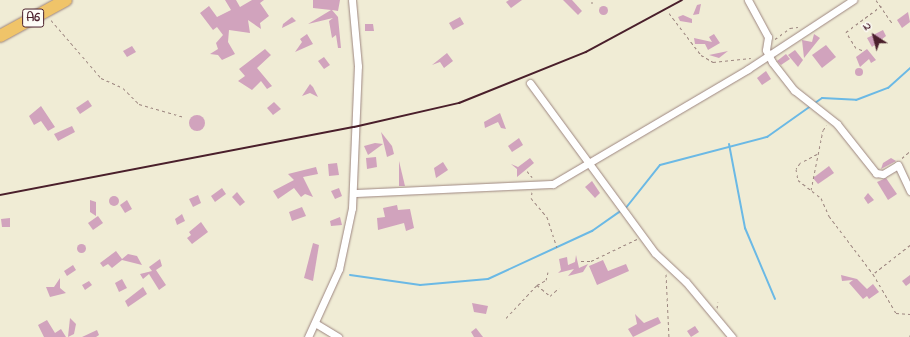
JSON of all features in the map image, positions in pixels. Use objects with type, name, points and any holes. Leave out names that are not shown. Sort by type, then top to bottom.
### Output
[{"type":"main road","name":"A6","points":[[0,36],[66,0]]},
{"type":"street","points":[[308,337],[316,323],[342,259],[354,193],[358,66],[352,0]]},
{"type":"street","points":[[748,0],[768,37],[768,49],[794,90],[831,120],[877,174],[898,165],[910,191]]},
{"type":"street","points":[[354,193],[553,184],[591,163],[657,119],[768,49],[802,32],[852,0]]},
{"type":"street","points":[[530,83],[591,163],[643,237],[732,337]]},
{"type":"street","points":[[316,323],[338,337]]},
{"type":"path","points":[[876,0],[892,23]]},
{"type":"path","points":[[862,50],[856,48],[846,32],[880,6]]},
{"type":"path","points":[[44,12],[101,78],[123,88],[139,104],[184,117]]},
{"type":"path","points":[[670,13],[694,48],[713,62],[748,59],[768,49],[790,28],[798,27],[802,32]]},
{"type":"path","points":[[811,190],[823,130],[831,120]]},
{"type":"path","points":[[898,165],[910,151]]},
{"type":"path","points":[[817,154],[811,155],[796,169],[798,180],[821,198],[829,216],[873,274],[896,313],[910,314]]},
{"type":"path","points":[[527,171],[532,176],[531,198],[544,209],[557,247]]},
{"type":"path","points":[[581,261],[591,261],[643,237]]},
{"type":"path","points":[[873,274],[910,245]]},
{"type":"path","points":[[669,337],[666,275],[670,266]]},
{"type":"path","points":[[506,318],[537,285],[546,280],[548,272]]},
{"type":"path","points":[[537,285],[550,296],[559,288]]},
{"type":"building","points":[[225,0],[236,0],[240,7],[252,0],[264,0],[260,3],[269,16],[260,23],[261,29],[248,20],[250,33],[229,30],[228,42],[235,54],[222,60],[218,55],[210,54],[218,49],[216,43],[223,35],[217,27],[213,30],[200,13],[209,6],[217,17],[231,10]]},
{"type":"building","points":[[313,0],[340,0],[338,11],[332,10],[338,17],[341,48],[338,48],[336,35],[332,38],[329,21],[333,18],[308,24],[331,10],[313,8]]},
{"type":"building","points":[[509,0],[522,0],[511,8],[506,2]]},
{"type":"building","points":[[563,0],[572,0],[582,11],[578,15]]},
{"type":"building","points":[[701,4],[699,14],[693,15],[697,5]]},
{"type":"building","points":[[603,5],[608,10],[603,15],[598,10]]},
{"type":"building","points":[[908,12],[910,22],[902,28],[897,20]]},
{"type":"building","points":[[683,15],[692,19],[692,23],[680,21],[678,17]]},
{"type":"building","points":[[292,17],[296,21],[282,28],[283,24]]},
{"type":"building","points":[[460,17],[464,24],[453,30],[449,23]]},
{"type":"building","points":[[365,24],[373,24],[374,31],[365,31]]},
{"type":"building","points":[[883,30],[886,36],[872,47],[867,38]]},
{"type":"building","points":[[307,34],[313,44],[295,52],[302,42],[300,39]]},
{"type":"building","points":[[714,34],[720,43],[708,50],[705,44],[695,44],[694,38],[712,42],[709,37]]},
{"type":"building","points":[[814,34],[820,38],[804,58],[802,40],[812,42]]},
{"type":"building","points":[[826,45],[836,57],[822,68],[812,55]]},
{"type":"building","points":[[132,46],[136,52],[127,57],[123,51]]},
{"type":"building","points":[[265,49],[271,55],[257,68],[272,86],[267,89],[261,81],[252,90],[238,81],[245,76],[239,69]]},
{"type":"building","points":[[867,49],[876,60],[871,63],[869,59],[860,67],[856,57]]},
{"type":"building","points":[[795,50],[803,60],[798,67],[788,55]]},
{"type":"building","points":[[728,51],[719,58],[709,55]]},
{"type":"building","points":[[447,53],[453,61],[444,68],[440,62],[432,65]]},
{"type":"building","points":[[786,54],[790,59],[781,65],[777,61]]},
{"type":"building","points":[[324,57],[330,65],[324,69],[318,61]]},
{"type":"building","points":[[857,68],[861,68],[863,72],[861,76],[857,76],[855,74],[855,70]]},
{"type":"building","points":[[766,71],[771,79],[762,85],[757,78]]},
{"type":"building","points":[[310,84],[318,97],[310,93],[302,96]]},
{"type":"building","points":[[88,100],[92,106],[80,114],[76,108]]},
{"type":"building","points":[[274,102],[281,109],[273,115],[267,108]]},
{"type":"building","points":[[41,106],[55,127],[48,131],[41,121],[34,125],[29,116]]},
{"type":"building","points":[[500,113],[506,129],[501,128],[498,122],[485,128],[484,122]]},
{"type":"building","points":[[197,115],[203,117],[205,123],[203,129],[197,131],[191,129],[189,123],[191,117]]},
{"type":"building","points":[[72,126],[75,132],[58,141],[54,134]]},
{"type":"building","points":[[381,132],[392,146],[394,154],[387,157]]},
{"type":"building","points":[[519,138],[523,145],[512,152],[508,146]]},
{"type":"building","points":[[375,143],[383,144],[368,155],[364,146]]},
{"type":"building","points":[[376,157],[377,167],[367,169],[366,158]]},
{"type":"building","points":[[530,158],[534,163],[517,177],[517,169],[511,164],[518,167]]},
{"type":"building","points":[[891,158],[896,161],[881,169],[883,163]]},
{"type":"building","points":[[399,161],[405,186],[399,186]]},
{"type":"building","points":[[443,162],[448,170],[436,178],[434,168]]},
{"type":"building","points":[[337,163],[339,175],[329,176],[328,164]]},
{"type":"building","points":[[829,166],[834,173],[818,184],[813,178]]},
{"type":"building","points":[[316,167],[318,174],[303,177],[313,197],[305,194],[301,197],[294,188],[278,199],[273,191],[294,180],[288,174]]},
{"type":"building","points":[[886,178],[897,194],[888,200],[877,182]]},
{"type":"building","points":[[592,181],[600,193],[595,198],[585,187]]},
{"type":"building","points":[[222,188],[226,194],[215,202],[211,196]]},
{"type":"building","points":[[339,188],[342,196],[335,199],[331,191]]},
{"type":"building","points":[[237,192],[245,202],[240,206],[232,197]]},
{"type":"building","points":[[868,193],[874,200],[868,204],[864,198]]},
{"type":"building","points":[[198,195],[201,203],[193,207],[189,199]]},
{"type":"building","points":[[112,196],[116,196],[118,197],[118,205],[112,206],[109,203],[109,199]]},
{"type":"building","points":[[90,200],[96,202],[96,216],[90,212]]},
{"type":"building","points":[[127,200],[132,209],[125,213],[120,205]]},
{"type":"building","points":[[397,205],[398,210],[410,209],[414,228],[406,231],[404,223],[378,230],[377,218],[385,217],[383,208]]},
{"type":"building","points":[[302,207],[306,216],[292,221],[289,212]]},
{"type":"building","points":[[182,214],[185,221],[177,225],[175,219]]},
{"type":"building","points":[[98,216],[103,223],[93,230],[88,223]]},
{"type":"building","points":[[340,217],[342,225],[331,226],[330,221]]},
{"type":"building","points":[[10,218],[10,227],[2,227],[1,219]]},
{"type":"building","points":[[201,222],[208,232],[192,244],[187,238],[191,235],[189,232]]},
{"type":"building","points":[[81,243],[86,248],[81,253],[76,248]]},
{"type":"building","points":[[313,243],[319,245],[313,281],[304,278]]},
{"type":"building","points":[[116,251],[122,259],[128,254],[137,256],[142,265],[122,260],[112,268],[108,264],[103,267],[100,263]]},
{"type":"building","points":[[576,255],[579,268],[588,264],[583,272],[568,276],[574,269],[558,273],[561,270],[559,259],[567,257],[568,265],[575,262]]},
{"type":"building","points":[[160,259],[162,266],[156,270],[166,285],[159,290],[149,274],[143,279],[140,274],[152,271],[149,267]]},
{"type":"building","points":[[603,260],[608,271],[626,264],[629,271],[597,285],[589,266]]},
{"type":"building","points":[[73,265],[76,270],[67,276],[64,271]]},
{"type":"building","points":[[841,275],[857,279],[867,289],[873,284],[879,292],[869,299],[867,296],[863,299],[849,283],[853,280],[842,281]]},
{"type":"building","points":[[910,275],[910,283],[906,286],[902,281]]},
{"type":"building","points":[[60,278],[60,288],[66,293],[50,297],[46,287],[54,287]]},
{"type":"building","points":[[122,279],[127,288],[119,292],[115,283]]},
{"type":"building","points":[[89,281],[92,285],[85,290],[82,285]]},
{"type":"building","points":[[143,287],[147,294],[128,307],[125,301]]},
{"type":"building","points":[[472,303],[488,306],[486,314],[474,312]]},
{"type":"building","points":[[635,314],[644,323],[658,317],[661,323],[633,337],[628,329],[637,324]]},
{"type":"building","points":[[70,318],[76,324],[74,334],[68,337]]},
{"type":"building","points":[[47,320],[55,333],[61,329],[66,337],[44,337],[38,325]]},
{"type":"building","points":[[695,326],[699,332],[691,337],[687,331]]},
{"type":"building","points":[[476,328],[483,337],[474,337],[471,332]]},
{"type":"building","points":[[97,330],[99,335],[96,337],[82,337]]},
{"type":"waterway","points":[[625,209],[660,165],[767,137],[822,98],[856,100],[888,88],[910,68]]},
{"type":"waterway","points":[[729,144],[745,228],[775,299]]},
{"type":"waterway","points":[[350,275],[420,285],[488,279],[592,231],[621,211]]},
{"type":"railway","points":[[0,195],[354,127],[459,103],[586,52],[682,0]]}]
